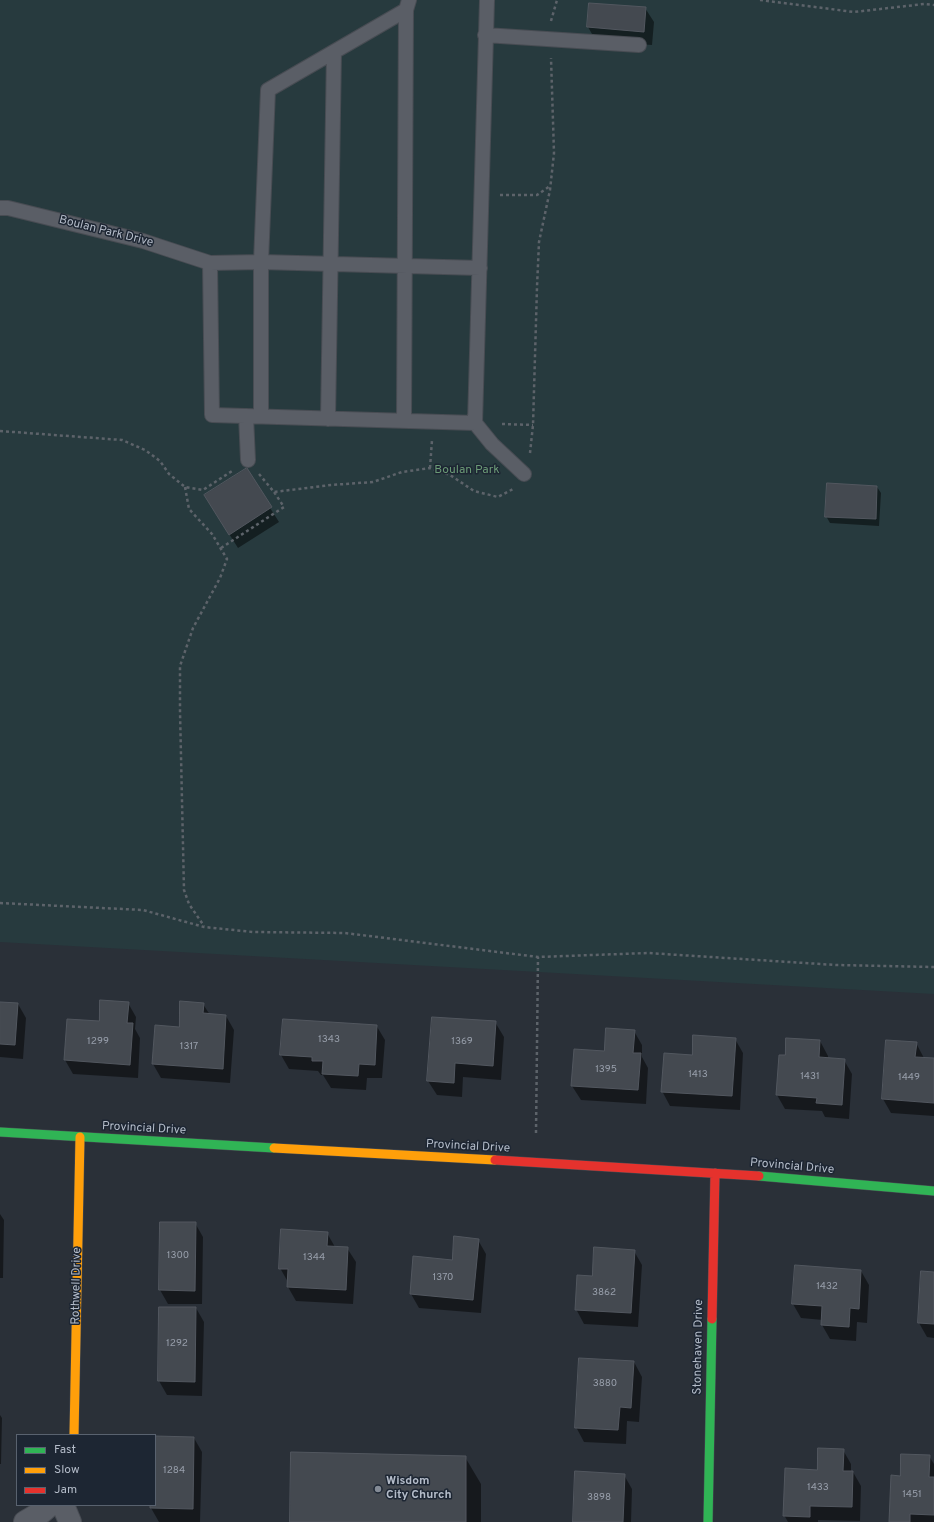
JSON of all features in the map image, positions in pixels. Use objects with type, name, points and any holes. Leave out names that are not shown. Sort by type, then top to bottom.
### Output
[{"type":"street","name":"Provincial Drive","points":[[0,1132],[715,1173],[934,1191]]},
{"type":"street","name":"Rothwell Drive","points":[[74,1434],[80,1137]]},
{"type":"street","name":"Stonehaven Drive","points":[[708,1522],[715,1173]]},
{"type":"street","points":[[25,1522],[49,1506]]},
{"type":"street","points":[[63,1506],[70,1522]]},
{"type":"lane","points":[[486,0],[475,423],[492,444],[524,474]]},
{"type":"lane","points":[[248,460],[254,416],[268,90],[334,52],[407,5]]},
{"type":"lane","points":[[404,421],[407,5]]},
{"type":"lane","points":[[485,34],[639,45]]},
{"type":"lane","points":[[328,419],[334,52]]},
{"type":"lane","name":"Boulan Park Drive","points":[[0,208],[8,208],[143,241],[210,262],[480,268]]},
{"type":"lane","points":[[210,262],[212,415],[475,423]]},
{"type":"path","points":[[760,0],[854,12],[924,4],[934,5]]},
{"type":"path","points":[[482,194],[537,195],[551,186]]},
{"type":"path","points":[[430,468],[433,422]]},
{"type":"path","points":[[475,423],[533,425]]},
{"type":"path","points":[[185,487],[189,509],[212,534],[227,559],[220,578],[193,628],[180,666],[184,890],[188,904],[204,927]]},
{"type":"path","points":[[221,548],[284,507],[274,492]]},
{"type":"path","points":[[0,903],[143,910],[204,927],[253,932],[345,933],[538,957],[648,953],[836,966],[934,967]]},
{"type":"path","points":[[536,1133],[538,957]]},
{"type":"green space","name":"Boulan Park","points":[[0,0],[934,0],[934,994],[0,942]]},
{"type":"building","points":[[589,3],[646,7],[644,32],[587,27]]},
{"type":"building","points":[[247,468],[272,507],[229,535],[204,495]]},
{"type":"building","points":[[827,483],[877,486],[876,519],[825,517]]},
{"type":"building","points":[[100,1000],[129,1002],[127,1023],[133,1023],[130,1065],[64,1060],[67,1019],[99,1021]]},
{"type":"building","points":[[180,1001],[204,1003],[203,1013],[226,1015],[223,1069],[152,1064],[155,1025],[179,1027]]},
{"type":"building","points":[[0,1002],[18,1003],[15,1045],[0,1044]]},
{"type":"building","points":[[432,1017],[496,1021],[493,1066],[455,1063],[454,1083],[427,1081]]},
{"type":"building","points":[[283,1019],[377,1025],[375,1065],[359,1064],[358,1076],[322,1074],[323,1061],[312,1061],[312,1057],[280,1055]]},
{"type":"building","points":[[606,1028],[635,1030],[633,1053],[641,1053],[638,1090],[571,1086],[574,1049],[604,1051]]},
{"type":"building","points":[[693,1035],[736,1038],[732,1096],[661,1092],[664,1053],[692,1055]]},
{"type":"building","points":[[786,1038],[820,1040],[819,1057],[845,1059],[842,1105],[816,1103],[817,1098],[776,1095],[779,1055],[785,1055]]},
{"type":"building","points":[[886,1040],[917,1042],[915,1057],[934,1058],[934,1103],[882,1099]]},
{"type":"building","points":[[160,1222],[196,1222],[195,1291],[159,1290]]},
{"type":"building","points":[[281,1229],[328,1232],[327,1246],[348,1247],[346,1290],[287,1287],[288,1269],[279,1269]]},
{"type":"building","points":[[454,1236],[479,1239],[473,1300],[410,1294],[413,1256],[452,1260]]},
{"type":"building","points":[[594,1247],[635,1250],[631,1313],[575,1310],[577,1275],[592,1276]]},
{"type":"building","points":[[795,1265],[861,1270],[859,1309],[850,1308],[849,1327],[821,1325],[822,1306],[792,1304]]},
{"type":"building","points":[[921,1271],[934,1272],[934,1324],[918,1323]]},
{"type":"building","points":[[159,1307],[196,1307],[195,1382],[158,1381]]},
{"type":"building","points":[[579,1358],[634,1361],[631,1408],[620,1407],[618,1430],[575,1428]]},
{"type":"building","points":[[156,1436],[194,1437],[193,1509],[150,1508],[150,1506],[156,1506]]},
{"type":"building","points":[[818,1448],[844,1449],[843,1471],[853,1471],[852,1507],[810,1506],[810,1517],[783,1516],[785,1468],[817,1470]]},
{"type":"building","name":"Wisdom City Church","points":[[291,1452],[466,1456],[466,1522],[290,1522]]},
{"type":"building","points":[[901,1454],[930,1455],[929,1477],[934,1477],[934,1515],[910,1514],[910,1522],[889,1522],[891,1475],[900,1476]]},
{"type":"building","points":[[575,1471],[625,1474],[623,1522],[573,1522]]},
{"type":"traffic: fast","points":[[0,1132],[274,1148]]},
{"type":"traffic: fast","points":[[759,1176],[934,1191]]},
{"type":"traffic: fast","points":[[708,1522],[712,1319]]},
{"type":"traffic: slow","points":[[74,1434],[80,1137]]},
{"type":"traffic: slow","points":[[274,1148],[495,1160]]},
{"type":"traffic: jam","points":[[495,1160],[759,1176]]},
{"type":"traffic: jam","points":[[712,1319],[715,1173]]},
{"type":"place","name":"Wisdom City Church","points":[[378,1489]]}]
